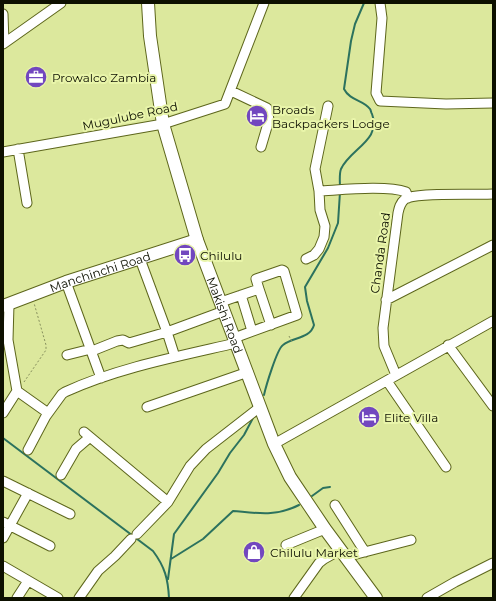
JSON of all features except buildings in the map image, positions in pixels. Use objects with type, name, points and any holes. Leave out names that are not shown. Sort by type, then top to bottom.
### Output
[{"type":"main road","name":"Makishi Road","points":[[148,3],[150,36],[163,124],[197,240],[274,444],[290,477],[325,529],[376,598]]},
{"type":"main road","name":"Manchinchi Road","points":[[6,305],[66,282],[197,240]]},
{"type":"street","points":[[3,44],[61,3]]},
{"type":"street","name":"Mugulube Road","points":[[3,152],[163,124],[225,104],[264,3]]},
{"type":"street","points":[[380,3],[382,18],[376,93],[380,101],[446,104],[493,103]]},
{"type":"street","points":[[3,14],[3,44]]},
{"type":"street","points":[[231,91],[267,108],[269,120],[261,147]]},
{"type":"street","points":[[306,259],[314,255],[319,250],[324,236],[325,226],[320,210],[319,191],[315,169],[328,106]]},
{"type":"street","points":[[18,149],[27,203]]},
{"type":"street","points":[[319,191],[400,190],[406,192],[408,198],[418,195],[493,194]]},
{"type":"street","name":"Chanda Road","points":[[396,375],[384,346],[383,328],[398,213],[401,203],[408,198]]},
{"type":"street","points":[[386,300],[493,245]]},
{"type":"street","points":[[140,258],[175,357]]},
{"type":"street","points":[[28,450],[48,414],[65,392],[101,378],[235,340],[252,331],[271,325],[297,314],[284,271],[282,270],[256,279],[271,325]]},
{"type":"street","points":[[66,282],[101,378]]},
{"type":"street","points":[[67,355],[91,350],[117,341],[123,340],[129,343],[167,332],[223,306],[241,295],[259,289]]},
{"type":"street","points":[[241,295],[252,331]]},
{"type":"street","points":[[6,305],[6,343],[17,391],[48,414]]},
{"type":"street","points":[[274,444],[493,321]]},
{"type":"street","points":[[448,345],[493,406]]},
{"type":"street","points":[[147,407],[248,372]]},
{"type":"street","points":[[387,381],[446,467]]},
{"type":"street","points":[[3,413],[17,391]]},
{"type":"street","points":[[79,598],[98,571],[115,556],[168,502],[190,466],[206,449],[260,407]]},
{"type":"street","points":[[61,475],[76,449],[87,434],[168,502]]},
{"type":"street","points":[[3,481],[70,514]]},
{"type":"street","points":[[3,538],[6,524],[28,493]]},
{"type":"street","points":[[335,505],[365,552]]},
{"type":"street","points":[[6,524],[50,546]]},
{"type":"street","points":[[286,544],[325,529]]},
{"type":"street","points":[[294,598],[319,563],[324,559],[343,554],[365,552],[411,540]]},
{"type":"street","points":[[427,598],[493,563]]},
{"type":"street","points":[[3,566],[58,598]]},
{"type":"street","points":[[17,598],[28,581]]},
{"type":"path","points":[[17,391],[46,350],[46,345],[32,295]]},
{"type":"path","points":[[289,336],[292,342]]},
{"type":"waterway","points":[[340,188],[341,169],[345,162],[364,144],[373,131],[374,123],[371,110],[350,96],[344,89],[351,41],[355,24],[364,3]]},
{"type":"waterway","points":[[264,395],[272,368],[283,345],[309,333],[314,325],[307,301],[305,287],[328,248],[338,223],[340,192]]},
{"type":"waterway","points":[[168,579],[174,534],[244,435],[253,418]]},
{"type":"waterway","points":[[3,438],[153,551],[165,573],[169,598]]},
{"type":"waterway","points":[[312,496],[323,488],[330,487]]},
{"type":"waterway","points":[[171,559],[203,539],[233,511],[274,513],[291,509],[299,505]]},
{"type":"place","name":"Prowalco Zambia","points":[[36,77]]},
{"type":"place","name":"Broads Backpackers Lodge","points":[[257,116]]},
{"type":"place","name":"Chilulu","points":[[185,255]]},
{"type":"place","name":"Elite Villa","points":[[369,417]]},
{"type":"place","name":"Chilulu Market","points":[[254,552]]}]
